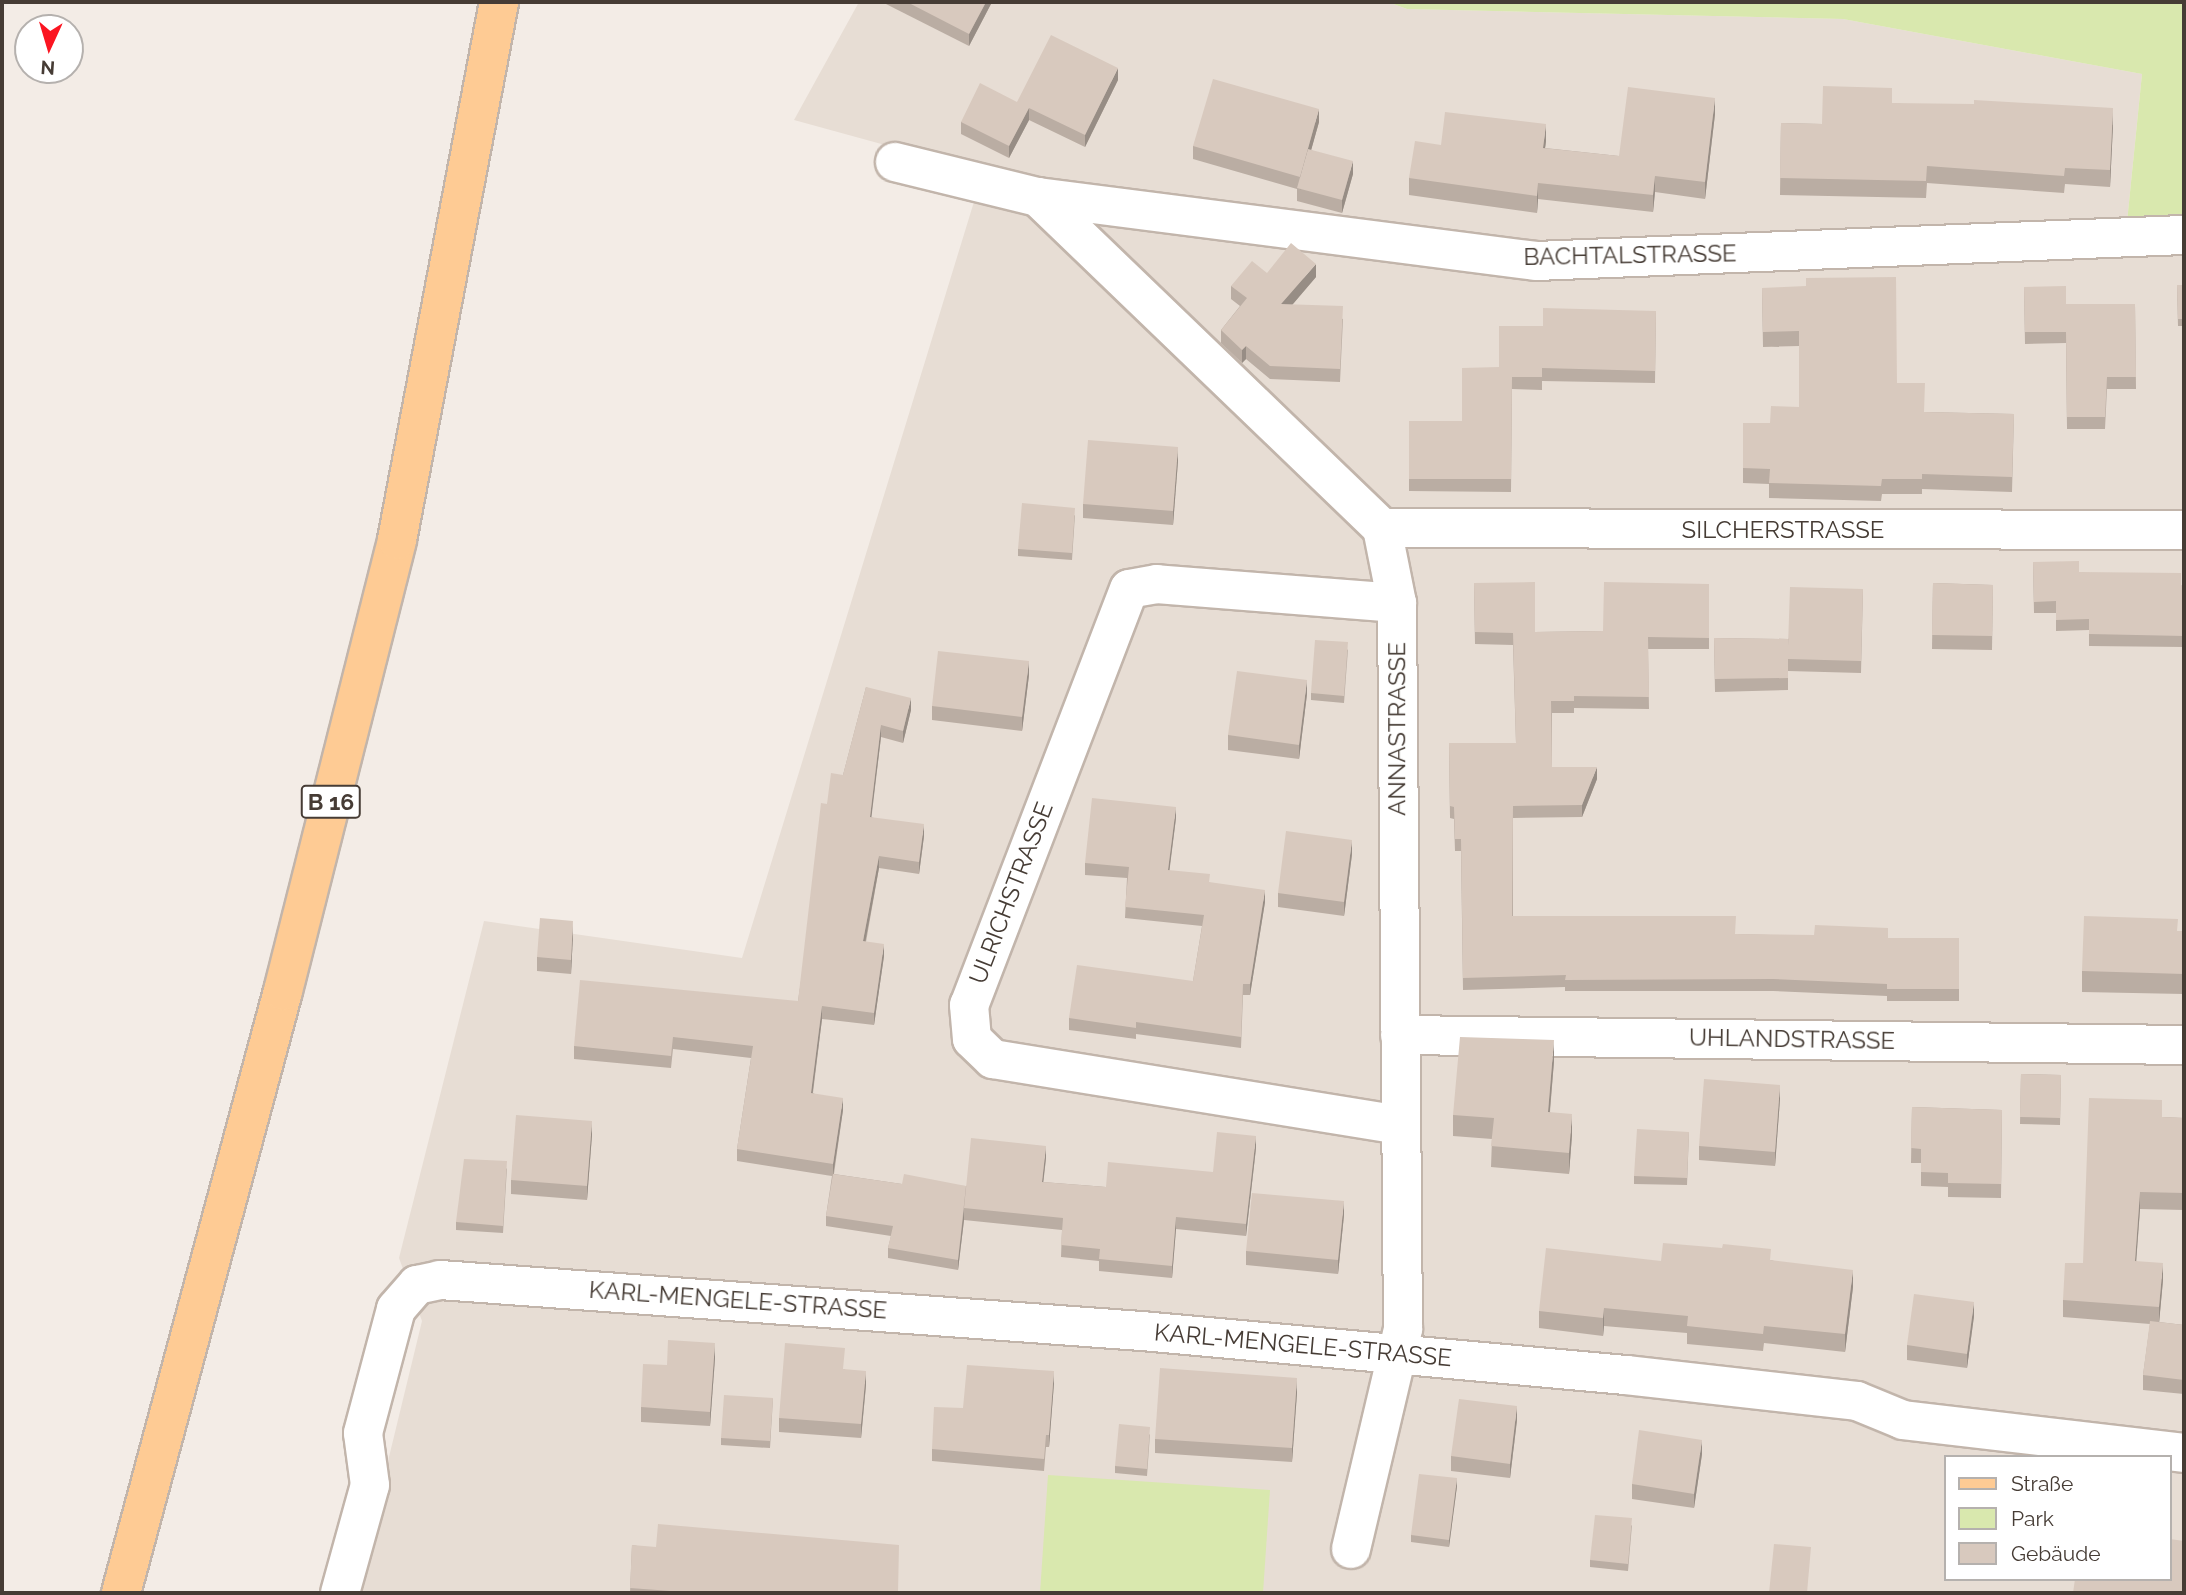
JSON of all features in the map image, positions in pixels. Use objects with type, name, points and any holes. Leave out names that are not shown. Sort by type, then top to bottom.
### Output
[{"type":"main road","name":"B 16","points":[[121,1593],[280,1004],[397,540],[499,2]]},
{"type":"street","points":[[895,162],[1038,197],[1382,528]]},
{"type":"street","name":"BACHTALSTRASSE","points":[[1038,197],[1536,261],[2184,235]]},
{"type":"street","name":"SILCHERSTRASSE","points":[[1382,528],[2184,530]]},
{"type":"street","name":"ANNASTRASSE","points":[[1351,1549],[1403,1329],[1396,603],[1382,528]]},
{"type":"street","name":"ULRICHSTRASSE","points":[[1396,603],[1157,584],[1129,589],[969,1005],[972,1039],[993,1059],[1400,1125]]},
{"type":"street","name":"UHLANDSTRASSE","points":[[1400,1035],[2184,1045]]},
{"type":"street","name":"KARL-MENGELE-STRASSE","points":[[340,1593],[370,1485],[363,1433],[396,1309],[417,1285],[440,1280],[613,1290],[1396,1353],[1857,1401],[1903,1420],[2184,1453]]},
{"type":"shaded area","points":[[859,2],[1388,2],[1407,9],[1843,19],[2142,74],[2127,222],[2184,245],[2184,1593],[356,1593],[422,1321],[399,1258],[484,921],[742,958],[973,205],[987,173],[794,120]]},
{"type":"green space","points":[[1388,2],[2184,2],[2184,220],[2127,222],[2142,74],[1843,19],[1407,9]]},
{"type":"green space","points":[[1048,1475],[1270,1490],[1263,1593],[1040,1593]]},
{"type":"building","points":[[907,2],[986,2],[969,34]]},
{"type":"building","points":[[1051,35],[1118,68],[1085,135],[1029,108],[1009,146],[961,122],[980,83],[1017,102]]},
{"type":"building","points":[[1213,79],[1319,109],[1300,177],[1193,146]]},
{"type":"building","points":[[1823,86],[1892,88],[1892,103],[1974,104],[1974,100],[2113,108],[2110,170],[2065,168],[2064,176],[1927,166],[1926,181],[1780,178],[1781,123],[1822,124]]},
{"type":"building","points":[[1628,87],[1715,98],[1705,182],[1655,176],[1653,195],[1538,183],[1537,196],[1409,178],[1415,141],[1441,145],[1445,112],[1546,124],[1543,148],[1619,156]]},
{"type":"building","points":[[1308,149],[1353,161],[1342,200],[1297,188]]},
{"type":"building","points":[[1291,243],[1316,264],[1281,304],[1343,306],[1340,369],[1270,366],[1246,346],[1242,350],[1221,330],[1247,298],[1231,286],[1252,261],[1267,273]]},
{"type":"building","points":[[1896,277],[1897,383],[1925,383],[1924,412],[2014,414],[2012,477],[1922,474],[1922,479],[1882,479],[1881,486],[1769,483],[1770,469],[1743,468],[1743,423],[1770,423],[1771,406],[1799,407],[1799,331],[1763,332],[1762,288],[1806,286],[1806,278]]},
{"type":"building","points":[[2177,285],[2184,285],[2184,319],[2178,319]]},
{"type":"building","points":[[2066,286],[2066,304],[2135,304],[2136,377],[2107,377],[2105,417],[2067,417],[2066,332],[2025,332],[2024,287]]},
{"type":"building","points":[[1543,308],[1656,311],[1655,371],[1542,368],[1542,377],[1512,377],[1511,479],[1409,479],[1409,421],[1462,421],[1462,368],[1499,367],[1499,326],[1543,326]]},
{"type":"building","points":[[1088,440],[1178,447],[1173,511],[1083,504]]},
{"type":"building","points":[[1022,503],[1075,508],[1072,553],[1018,549]]},
{"type":"building","points":[[2079,561],[2079,572],[2181,573],[2181,586],[2184,586],[2184,636],[2089,634],[2089,619],[2056,620],[2056,601],[2034,602],[2033,562]]},
{"type":"building","points":[[1535,582],[1535,632],[1603,631],[1604,582],[1709,584],[1709,638],[1648,637],[1649,697],[1574,696],[1574,701],[1551,701],[1552,767],[1597,767],[1582,805],[1513,806],[1512,916],[1736,916],[1735,934],[1814,935],[1815,925],[1888,928],[1888,938],[1959,938],[1959,989],[1887,989],[1887,984],[1773,979],[1565,980],[1566,975],[1463,978],[1461,839],[1455,839],[1454,807],[1450,806],[1449,743],[1516,743],[1513,633],[1475,632],[1474,583]]},
{"type":"building","points":[[1933,583],[1993,585],[1992,636],[1932,635]]},
{"type":"building","points":[[1790,587],[1863,589],[1861,661],[1788,659],[1788,678],[1715,679],[1714,638],[1788,639],[1788,646]]},
{"type":"building","points":[[1315,640],[1348,642],[1344,696],[1311,693]]},
{"type":"building","points":[[938,651],[1029,661],[1022,717],[932,706]]},
{"type":"building","points":[[1237,671],[1307,680],[1299,745],[1228,735]]},
{"type":"building","points":[[866,687],[911,698],[903,731],[881,725],[870,817],[924,824],[919,862],[879,856],[863,941],[884,944],[874,1013],[822,1006],[811,1093],[843,1098],[833,1164],[737,1149],[753,1046],[673,1037],[671,1056],[574,1046],[580,980],[798,1001],[821,803],[827,804],[831,773],[843,775]]},
{"type":"building","points":[[1092,798],[1176,807],[1168,870],[1210,874],[1209,882],[1265,890],[1250,984],[1243,984],[1241,1037],[1136,1022],[1136,1028],[1069,1018],[1077,965],[1193,981],[1204,915],[1125,907],[1129,867],[1085,863]]},
{"type":"building","points":[[1286,831],[1352,840],[1344,902],[1278,893]]},
{"type":"building","points":[[2084,916],[2178,919],[2177,931],[2184,931],[2184,974],[2082,971]]},
{"type":"building","points":[[540,918],[573,921],[571,960],[537,957]]},
{"type":"building","points":[[1460,1037],[1554,1040],[1548,1112],[1572,1114],[1569,1153],[1491,1146],[1494,1118],[1453,1115]]},
{"type":"building","points":[[2021,1074],[2061,1075],[2060,1118],[2020,1117]]},
{"type":"building","points":[[1704,1079],[1780,1085],[1775,1152],[1699,1146]]},
{"type":"building","points":[[2089,1098],[2162,1100],[2162,1117],[2184,1118],[2184,1193],[2140,1192],[2135,1261],[2163,1263],[2159,1307],[2063,1300],[2065,1263],[2083,1263]]},
{"type":"building","points":[[1912,1107],[2002,1110],[2001,1184],[1948,1183],[1948,1173],[1921,1172],[1921,1149],[1911,1148]]},
{"type":"building","points":[[516,1115],[592,1121],[587,1186],[511,1180]]},
{"type":"building","points":[[1637,1129],[1689,1132],[1687,1178],[1634,1176]]},
{"type":"building","points":[[1217,1132],[1256,1136],[1246,1224],[1176,1217],[1172,1266],[1099,1259],[1100,1249],[1061,1245],[1063,1218],[964,1208],[971,1138],[1046,1146],[1042,1182],[1106,1187],[1108,1162],[1213,1172]]},
{"type":"building","points":[[464,1159],[507,1161],[503,1226],[456,1222]]},
{"type":"building","points":[[833,1174],[902,1184],[904,1174],[966,1186],[958,1260],[888,1248],[893,1226],[826,1216]]},
{"type":"building","points":[[1252,1193],[1344,1201],[1338,1260],[1246,1251]]},
{"type":"building","points":[[1663,1243],[1722,1248],[1723,1244],[1771,1249],[1770,1260],[1853,1270],[1845,1334],[1764,1326],[1763,1334],[1687,1326],[1688,1316],[1604,1308],[1603,1318],[1539,1311],[1546,1248],[1661,1261]]},
{"type":"building","points":[[1914,1294],[1974,1302],[1967,1354],[1907,1345]]},
{"type":"building","points":[[2150,1321],[2184,1325],[2184,1380],[2143,1375]]},
{"type":"building","points":[[668,1340],[715,1343],[710,1412],[641,1407],[643,1364],[667,1365]]},
{"type":"building","points":[[785,1343],[845,1348],[843,1369],[866,1371],[861,1424],[779,1418]]},
{"type":"building","points":[[967,1365],[1054,1371],[1049,1435],[1046,1435],[1044,1459],[932,1449],[934,1407],[963,1408]]},
{"type":"building","points":[[1160,1368],[1297,1378],[1292,1448],[1155,1439]]},
{"type":"building","points":[[724,1395],[773,1398],[770,1441],[721,1438]]},
{"type":"building","points":[[1459,1399],[1517,1406],[1510,1464],[1451,1456]]},
{"type":"building","points":[[1119,1424],[1150,1427],[1147,1469],[1115,1466]]},
{"type":"building","points":[[1639,1430],[1702,1440],[1694,1494],[1632,1484]]},
{"type":"building","points":[[1419,1474],[1457,1478],[1449,1540],[1411,1535]]},
{"type":"building","points":[[1595,1515],[1632,1518],[1628,1564],[1590,1560]]},
{"type":"building","points":[[658,1524],[899,1545],[898,1593],[698,1593],[630,1588],[632,1545],[656,1547]]},
{"type":"building","points":[[2172,1539],[2184,1541],[2184,1593],[2073,1593],[2075,1581],[2172,1581]]},
{"type":"building","points":[[1774,1544],[1811,1547],[1807,1593],[1769,1593]]}]
